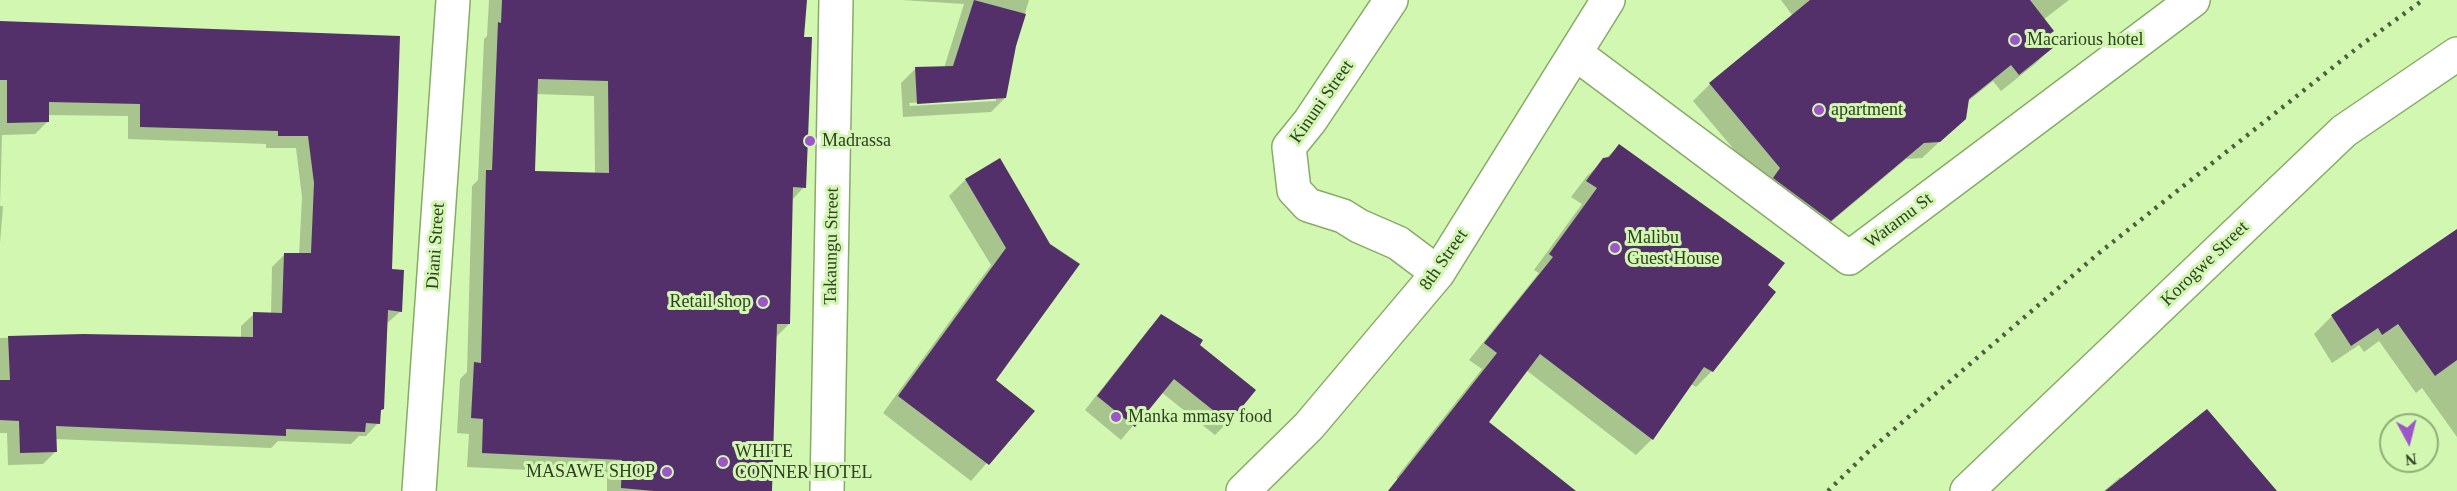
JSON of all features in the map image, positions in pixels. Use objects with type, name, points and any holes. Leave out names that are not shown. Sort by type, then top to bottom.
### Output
[{"type":"street","name":"Diani Street","points":[[419,491],[453,0]]},
{"type":"street","name":"Takaungu Street","points":[[827,491],[836,0]]},
{"type":"street","name":"Kinuni Street","points":[[1391,0],[1310,121],[1289,147],[1294,190],[1308,204],[1343,216],[1359,226],[1398,243],[1438,273]]},
{"type":"street","name":"8th Street","points":[[1243,491],[1309,426],[1438,273],[1608,0]]},
{"type":"street","name":"Watamu St","points":[[1575,53],[1849,258],[2193,0]]},
{"type":"street","name":"Korogwe Street","points":[[1967,491],[2344,131],[2457,54]]},
{"type":"building","points":[[502,0],[807,0],[804,37],[812,37],[806,188],[793,187],[790,324],[777,324],[772,491],[654,491],[621,488],[622,460],[482,453],[483,419],[471,418],[474,362],[481,363],[486,170],[492,170],[498,22],[501,23]],"holes":[[[538,79],[608,81],[609,173],[535,171]]]},
{"type":"building","points":[[974,0],[1026,14],[1016,46],[1006,98],[917,104],[915,67],[953,66]]},
{"type":"building","points":[[1810,0],[2030,0],[2054,31],[2046,37],[2054,47],[2019,75],[2011,65],[1969,99],[1966,119],[1940,142],[1924,143],[1831,221],[1773,178],[1780,168],[1709,83]]},
{"type":"building","points":[[0,21],[400,36],[392,269],[404,270],[402,312],[388,310],[384,409],[381,410],[380,424],[366,423],[365,432],[286,429],[286,436],[56,426],[57,452],[20,453],[19,421],[0,420],[0,380],[10,380],[8,336],[83,334],[253,337],[253,312],[282,313],[284,253],[311,253],[314,183],[308,136],[278,136],[278,131],[140,127],[140,104],[49,102],[49,122],[7,123],[7,80],[0,80]]},
{"type":"building","points":[[1619,144],[1785,263],[1768,285],[1776,292],[1713,372],[1704,367],[1653,440],[1540,354],[1489,422],[1576,491],[1388,491],[1497,353],[1484,343],[1553,257],[1549,254],[1597,188],[1586,181],[1603,158],[1609,157]]},
{"type":"building","points":[[1000,158],[1050,244],[1080,264],[996,380],[1035,411],[989,465],[898,396],[1006,248],[965,179]]},
{"type":"building","points":[[2457,229],[2457,360],[2435,376],[2398,324],[2382,335],[2378,328],[2351,346],[2331,315]]},
{"type":"building","points":[[1161,314],[1203,340],[1200,345],[1256,390],[1229,423],[1174,379],[1135,427],[1097,396]]},
{"type":"building","points":[[2207,409],[2277,491],[2105,491]]},
{"type":"railway","points":[[1828,491],[1870,450],[2099,253],[2361,45],[2423,0]]},
{"type":"place","name":"Macarious hotel","points":[[2015,40]]},
{"type":"place","name":"apartment","points":[[1819,110]]},
{"type":"place","name":"Madrassa","points":[[810,141]]},
{"type":"place","name":"Malibu Guest House","points":[[1615,248]]},
{"type":"place","name":"Retail shop","points":[[763,302]]},
{"type":"place","name":"Manka mmasy food","points":[[1116,417]]},
{"type":"place","name":"WHITE CONNER HOTEL","points":[[723,462]]},
{"type":"place","name":"MASAWE SHOP","points":[[667,472]]}]
